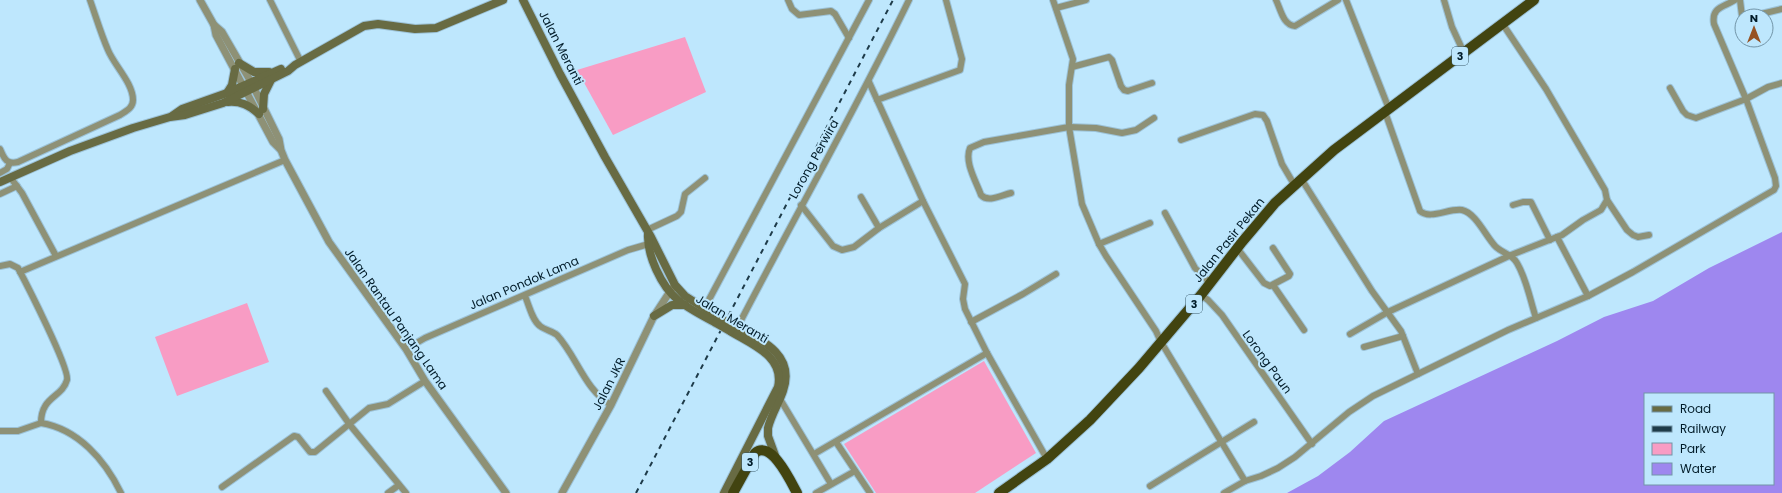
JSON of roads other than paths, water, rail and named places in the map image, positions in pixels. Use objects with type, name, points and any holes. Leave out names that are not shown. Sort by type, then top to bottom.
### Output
[{"type":"highway","name":"3","points":[[1387,111],[1534,0]]},
{"type":"highway","name":"Jalan Pasir Pekan","points":[[999,493],[1047,459],[1090,420],[1139,368],[1201,296],[1258,221],[1334,150],[1387,111]]},
{"type":"highway","name":"3","points":[[733,493],[755,453],[761,449],[765,450],[776,458]]},
{"type":"highway","points":[[744,455],[755,453]]},
{"type":"highway","points":[[776,458],[797,493]]},
{"type":"main road","points":[[0,182],[90,143],[170,117],[185,115],[223,103],[249,87],[273,76],[286,67],[298,64],[364,26],[378,24],[415,29],[436,28],[504,0]]},
{"type":"main road","name":"Jalan Meranti","points":[[523,0],[579,109],[648,232],[651,243],[672,288],[686,306],[733,328],[779,361]]},
{"type":"main road","points":[[227,93],[234,79],[237,66],[254,72],[273,76]]},
{"type":"main road","points":[[223,103],[242,103],[261,111],[264,94],[273,76]]},
{"type":"main road","points":[[170,117],[182,109],[249,87]]},
{"type":"main road","name":"Jalan Meranti","points":[[672,288],[704,309],[717,320]]},
{"type":"main road","points":[[654,316],[672,306],[686,306]]},
{"type":"main road","points":[[776,458],[768,436],[768,428],[780,399],[786,379],[786,372],[779,361]]},
{"type":"main road","points":[[724,493],[778,387],[779,361]]},
{"type":"street","points":[[0,149],[4,160],[10,163],[18,162],[120,115],[130,108],[133,101],[128,86],[108,50],[90,0]]},
{"type":"street","name":"Jalan Rantau Panjang Lama","points":[[200,0],[214,26],[216,35],[249,87],[261,111],[273,142],[281,150],[330,242],[406,349],[425,381],[506,493]]},
{"type":"street","points":[[270,0],[298,64]]},
{"type":"street","points":[[788,0],[792,9],[799,15],[831,11],[835,14],[849,38]]},
{"type":"street","name":"Lorong Perwira","points":[[733,328],[869,82],[910,0]]},
{"type":"street","points":[[877,100],[960,70],[962,59],[946,0]]},
{"type":"street","points":[[1053,0],[1072,52],[1072,67],[1069,85],[1069,127],[1078,170],[1081,200],[1099,244],[1156,331],[1161,342],[1245,481]]},
{"type":"street","points":[[1056,8],[1086,0]]},
{"type":"street","points":[[1276,0],[1286,22],[1295,26],[1338,0]]},
{"type":"street","points":[[1346,0],[1387,111],[1420,211],[1424,214],[1458,210],[1467,212],[1471,215],[1496,247],[1511,255],[1521,270],[1536,318]]},
{"type":"street","points":[[1444,0],[1452,27],[1464,53]]},
{"type":"street","points":[[1224,493],[1245,481],[1278,468],[1312,444],[1362,403],[1418,374],[1536,318],[1588,296],[1634,272],[1774,190],[1776,186],[1775,178],[1746,99],[1713,19],[1716,11],[1735,0]]},
{"type":"street","points":[[704,309],[849,38],[867,1]]},
{"type":"street","points":[[1502,23],[1546,89],[1605,190],[1608,200],[1621,222],[1633,235],[1642,238],[1649,235]]},
{"type":"street","points":[[1072,67],[1109,57],[1112,60],[1121,86],[1124,90],[1128,91],[1152,83]]},
{"type":"street","points":[[869,82],[923,201],[965,284],[963,303],[971,322],[1047,459]]},
{"type":"street","points":[[1670,88],[1683,111],[1691,117],[1701,117],[1746,99],[1768,87],[1782,83]]},
{"type":"street","points":[[1181,140],[1255,114],[1263,115],[1267,121],[1282,164],[1298,183],[1388,312],[1403,336],[1418,374]]},
{"type":"street","points":[[1011,193],[989,199],[981,195],[968,160],[967,153],[970,148],[984,142],[1069,127],[1090,127],[1122,133],[1136,130],[1154,118]]},
{"type":"street","points":[[85,131],[90,143]]},
{"type":"street","points":[[20,272],[285,160]]},
{"type":"street","points":[[0,173],[7,169],[10,163]]},
{"type":"street","points":[[10,177],[17,186],[56,256]]},
{"type":"street","points":[[648,232],[677,216],[681,212],[684,196],[705,178]]},
{"type":"street","points":[[0,194],[17,186]]},
{"type":"street","points":[[861,196],[880,228]]},
{"type":"street","points":[[1350,334],[1388,312],[1511,255],[1556,237],[1601,210],[1608,200]]},
{"type":"street","points":[[801,205],[833,246],[842,250],[854,247],[880,228],[923,201]]},
{"type":"street","points":[[1513,205],[1523,202],[1531,202],[1550,240]]},
{"type":"street","points":[[1165,213],[1195,268],[1211,284]]},
{"type":"street","points":[[1099,244],[1150,223]]},
{"type":"street","points":[[1556,237],[1588,296]]},
{"type":"street","name":"Jalan Pondok Lama","points":[[406,349],[425,338],[525,296],[628,250],[651,243]]},
{"type":"street","points":[[1237,248],[1267,285],[1273,285],[1290,274],[1273,248]]},
{"type":"street","points":[[0,266],[10,264],[14,265],[20,272],[59,353],[67,375],[67,381],[45,405],[41,412],[40,423]]},
{"type":"street","points":[[971,322],[1056,274]]},
{"type":"street","points":[[1273,285],[1304,330]]},
{"type":"street","name":"Jalan JKR","points":[[562,493],[612,405],[654,316],[672,288]]},
{"type":"street","points":[[525,296],[536,322],[542,327],[553,331],[558,335],[590,384],[601,397],[612,405]]},
{"type":"street","name":"Lorong Paun","points":[[1201,296],[1208,300],[1222,315],[1312,444]]},
{"type":"street","points":[[1364,347],[1403,336]]},
{"type":"street","points":[[814,454],[956,369],[987,353]]},
{"type":"street","points":[[222,487],[294,436],[298,438],[310,452],[313,453],[350,425],[369,408],[388,404],[425,381]]},
{"type":"street","points":[[326,391],[350,425],[406,493]]},
{"type":"street","points":[[780,399],[831,484]]},
{"type":"street","points":[[1150,486],[1254,422]]},
{"type":"street","points":[[0,431],[18,430],[40,423],[64,430],[90,449],[108,469],[121,493]]},
{"type":"street","points":[[836,442],[870,493]]},
{"type":"street","points":[[816,493],[855,471]]},
{"type":"street","points":[[388,493],[399,485]]},
{"type":"water","points":[[1782,232],[1782,493],[1287,493],[1318,476],[1350,452],[1384,421],[1557,341],[1604,317],[1653,301],[1709,268]]},
{"type":"railway","points":[[636,493],[893,0]]}]
